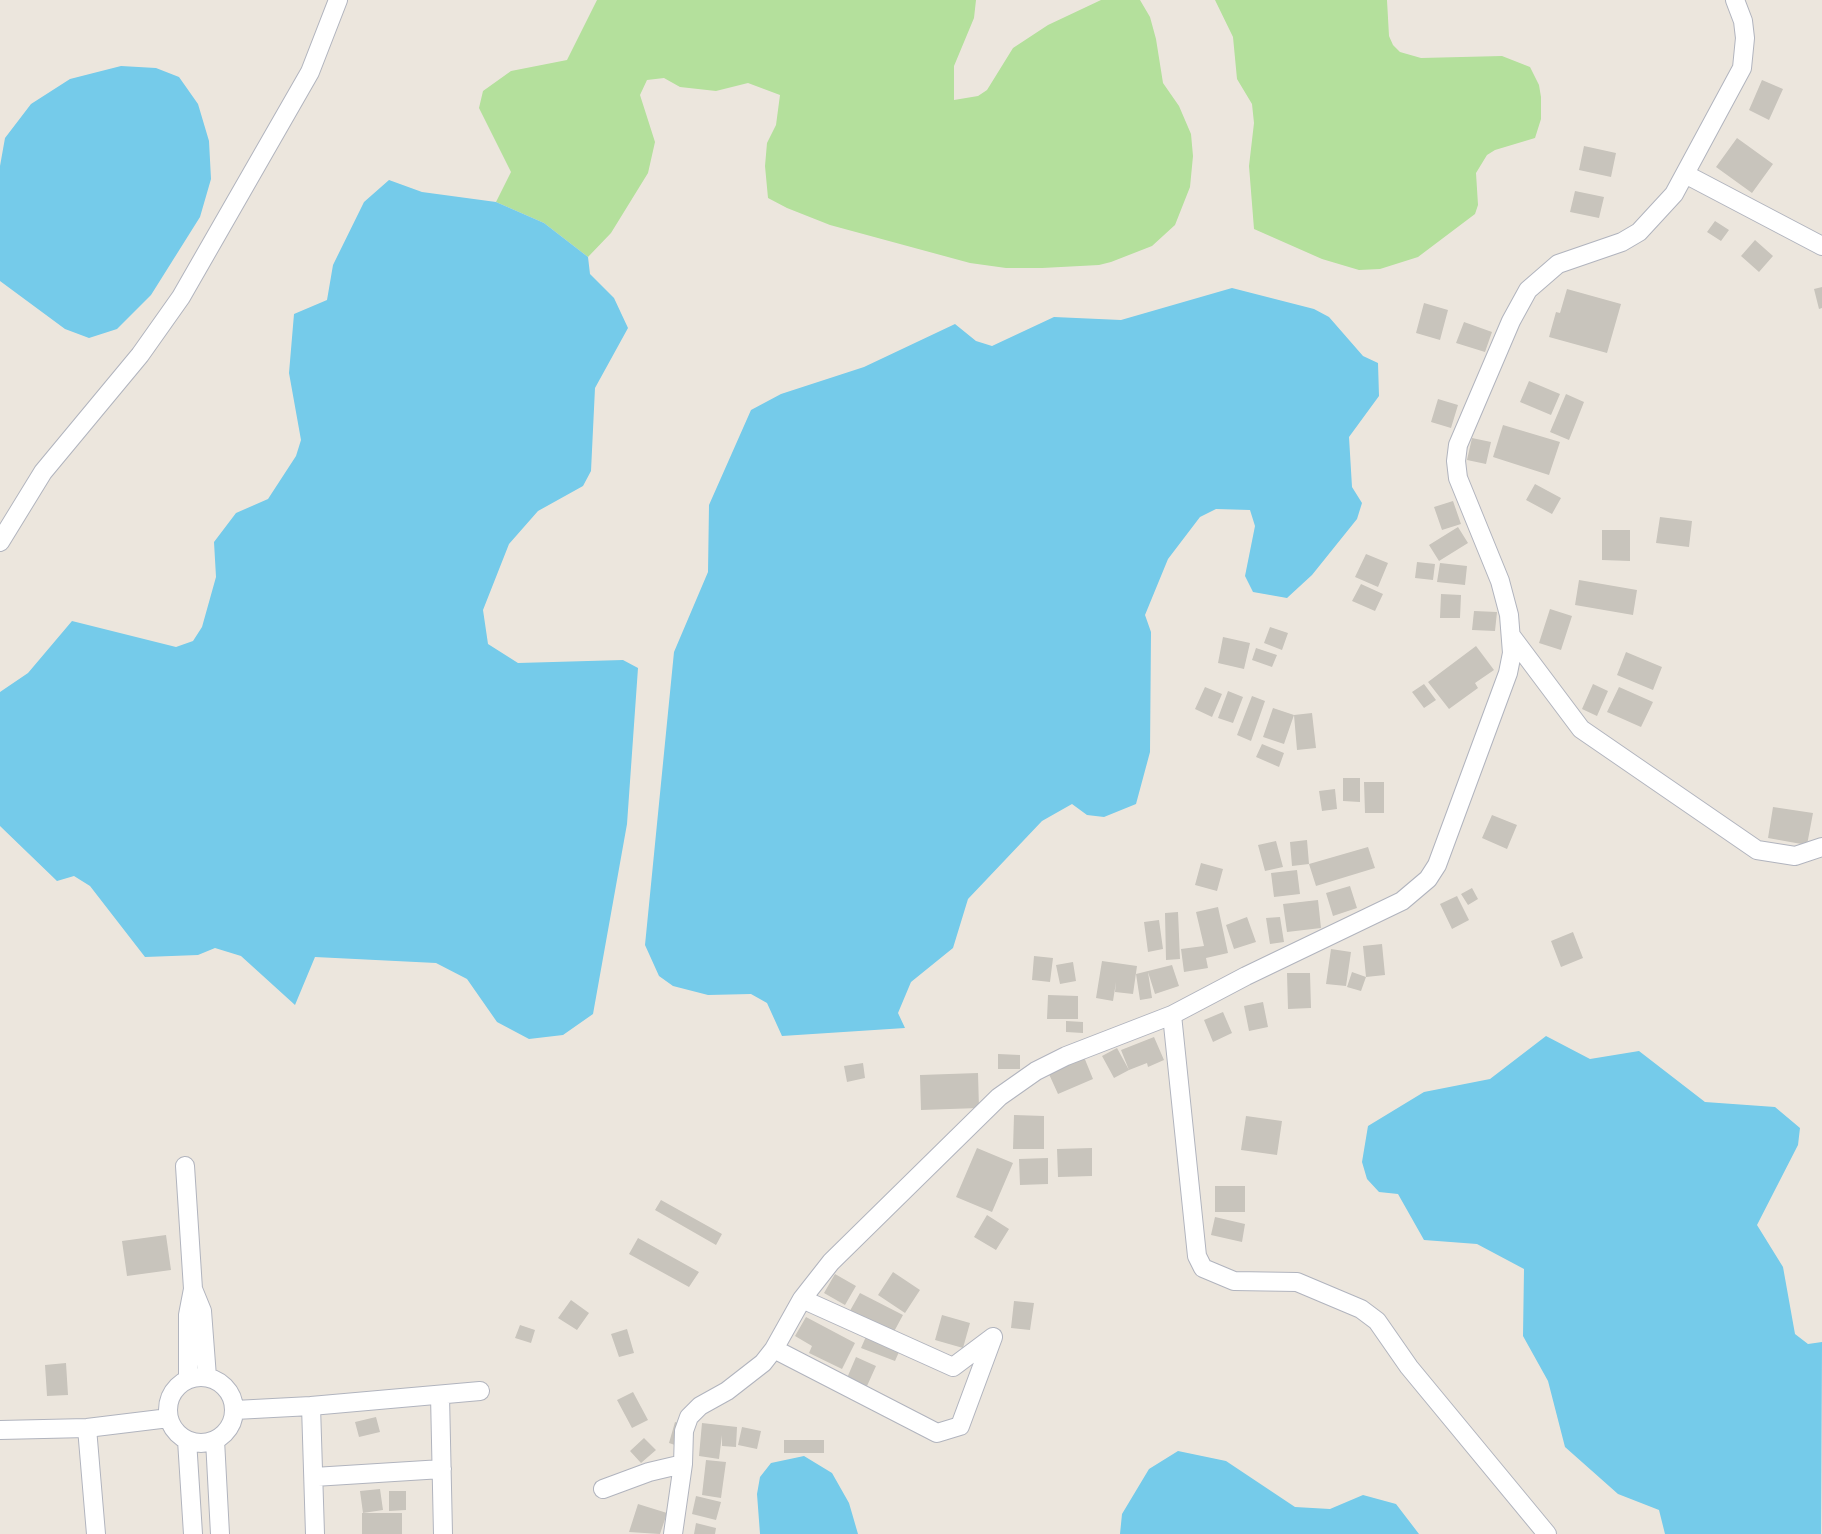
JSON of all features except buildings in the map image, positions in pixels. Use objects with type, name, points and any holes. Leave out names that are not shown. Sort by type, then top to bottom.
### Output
[{"type":"street","points":[[0,542],[43,472],[140,355],[181,297],[310,72],[338,0]]},
{"type":"street","points":[[673,1534],[683,1464],[684,1431],[689,1417],[700,1406],[748,1376],[774,1349],[802,1299],[831,1262],[999,1097],[1017,1083],[1066,1056],[1172,1015],[1245,976],[1402,901],[1428,879],[1437,865],[1508,673],[1512,653],[1512,638],[1500,581],[1458,478],[1458,445],[1511,321],[1528,290],[1558,264],[1622,242],[1640,232],[1674,194],[1742,68],[1745,38],[1743,21],[1735,0]]},
{"type":"street","points":[[1685,174],[1822,246]]},
{"type":"street","points":[[1512,638],[1581,729],[1757,850],[1795,856],[1822,847]]},
{"type":"street","points":[[1172,1015],[1197,1256],[1203,1268],[1234,1281],[1283,1281],[1305,1285],[1361,1309],[1377,1321],[1409,1367],[1547,1534]]},
{"type":"street","points":[[185,1166],[193,1289],[188,1315],[188,1379]]},
{"type":"street","points":[[193,1289],[202,1311],[207,1377]]},
{"type":"street","points":[[774,1349],[937,1433],[960,1426],[993,1337],[953,1367],[802,1299]]},
{"type":"street","points":[[207,1377],[223,1385],[233,1401],[234,1410],[229,1428],[215,1440],[205,1443],[187,1440],[173,1427],[169,1418],[169,1400],[173,1391],[188,1379],[207,1377]]},
{"type":"street","points":[[234,1410],[480,1391]]},
{"type":"street","points":[[440,1395],[443,1534]]},
{"type":"street","points":[[311,1406],[315,1534]]},
{"type":"street","points":[[0,1430],[87,1428],[169,1418]]},
{"type":"street","points":[[87,1428],[96,1534]]},
{"type":"street","points":[[187,1440],[193,1534]]},
{"type":"street","points":[[215,1440],[219,1534]]},
{"type":"street","points":[[603,1489],[649,1472],[683,1464]]},
{"type":"street","points":[[314,1477],[442,1469]]},
{"type":"green space","points":[[597,0],[976,0],[974,18],[954,66],[954,100],[978,96],[987,90],[1013,48],[1048,25],[1101,0],[1140,0],[1150,17],[1163,83],[1179,106],[1191,134],[1193,156],[1190,187],[1175,225],[1152,246],[1111,262],[1042,268],[1006,268],[970,263],[830,225],[768,198],[765,166],[767,143],[776,125],[780,95],[748,83],[716,91],[680,87],[664,78],[647,80],[640,95],[655,142],[648,173],[611,233],[588,257],[544,223],[496,202],[511,172],[479,108],[483,91],[511,71],[567,60]]},
{"type":"green space","points":[[1215,0],[1387,0],[1389,36],[1400,52],[1421,58],[1502,56],[1530,67],[1539,85],[1541,97],[1541,119],[1535,138],[1487,155],[1476,173],[1478,205],[1475,214],[1418,257],[1380,269],[1359,270],[1322,259],[1254,229],[1249,166],[1254,123],[1252,104],[1237,79],[1233,37]]},
{"type":"water","points":[[121,66],[156,68],[179,77],[198,104],[209,141],[211,179],[200,217],[151,295],[117,329],[89,338],[65,329],[0,281],[0,166],[5,138],[31,104],[70,79]]},
{"type":"water","points":[[389,180],[422,192],[496,202],[544,223],[588,257],[590,274],[614,298],[628,328],[595,388],[591,471],[583,486],[538,511],[509,544],[483,610],[488,644],[518,663],[623,660],[638,668],[627,824],[593,1014],[563,1035],[529,1039],[497,1022],[467,979],[436,963],[315,957],[295,1005],[241,956],[215,948],[198,955],[145,957],[90,886],[74,876],[57,881],[0,826],[0,692],[28,673],[72,621],[176,647],[193,641],[202,627],[216,577],[214,542],[236,513],[268,499],[296,456],[301,440],[289,373],[294,314],[327,300],[333,265],[364,202]]},
{"type":"water","points":[[1232,288],[1314,309],[1329,317],[1363,356],[1378,363],[1379,396],[1349,437],[1352,487],[1362,503],[1357,519],[1312,575],[1287,598],[1253,592],[1245,576],[1255,526],[1250,510],[1216,509],[1200,517],[1168,559],[1145,615],[1151,632],[1150,752],[1136,804],[1104,817],[1087,815],[1072,804],[1042,821],[968,899],[953,948],[911,982],[898,1013],[905,1028],[782,1036],[767,1003],[751,994],[708,995],[673,986],[659,976],[645,945],[674,652],[708,572],[709,505],[751,410],[781,394],[864,367],[955,324],[976,341],[992,346],[1054,317],[1121,320]]},
{"type":"water","points":[[1546,1036],[1590,1059],[1639,1051],[1705,1102],[1775,1107],[1800,1128],[1798,1145],[1757,1225],[1783,1267],[1795,1334],[1808,1344],[1822,1342],[1821,1534],[1665,1534],[1659,1510],[1618,1494],[1565,1447],[1548,1381],[1523,1336],[1524,1269],[1477,1244],[1424,1240],[1398,1194],[1379,1192],[1367,1179],[1362,1162],[1368,1126],[1424,1092],[1490,1079]]},
{"type":"water","points":[[1178,1451],[1226,1461],[1295,1507],[1330,1509],[1363,1495],[1396,1504],[1419,1534],[1120,1534],[1122,1514],[1149,1469]]},
{"type":"water","points":[[804,1456],[832,1473],[849,1503],[858,1534],[760,1534],[757,1494],[760,1477],[771,1463]]}]
